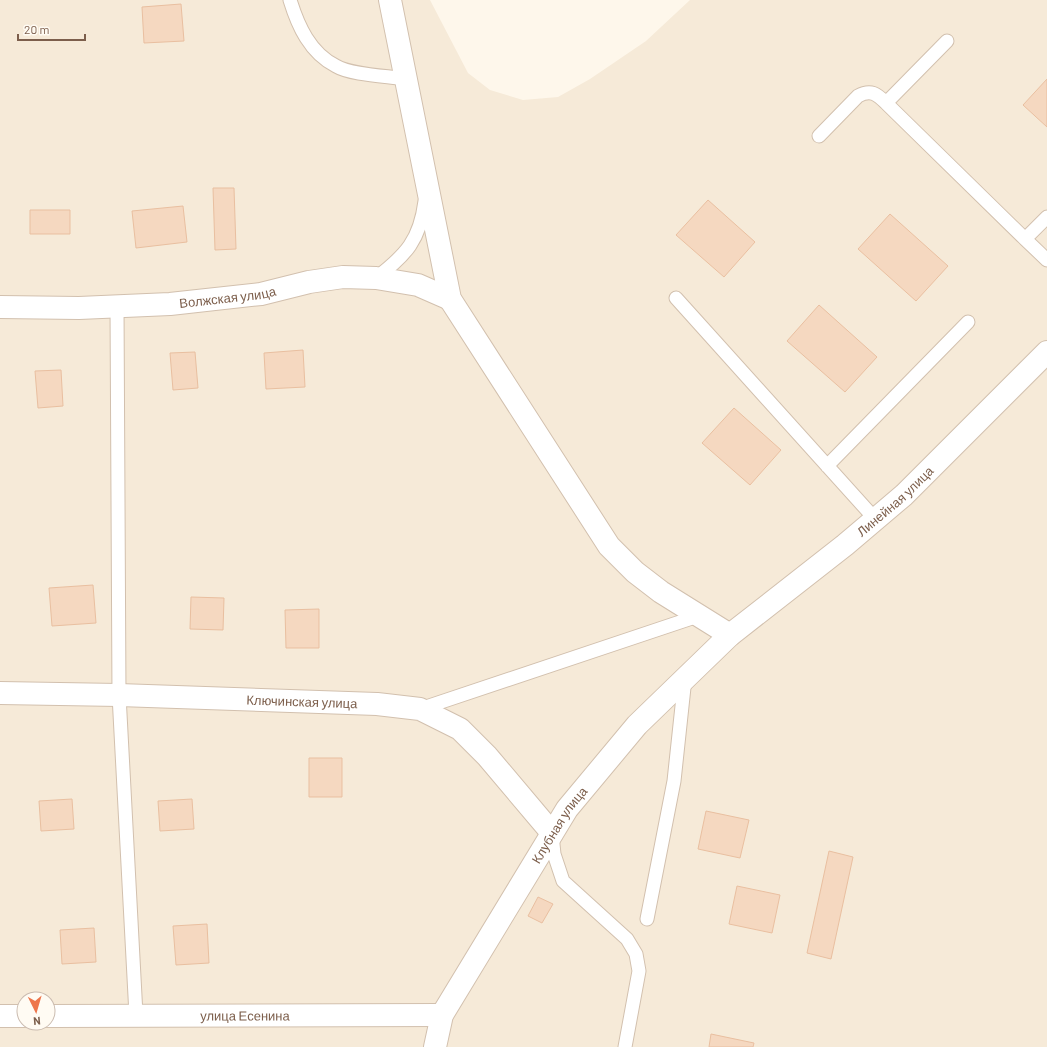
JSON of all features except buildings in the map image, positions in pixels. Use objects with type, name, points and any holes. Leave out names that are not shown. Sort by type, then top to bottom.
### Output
[{"type":"street","points":[[390,0],[450,299],[609,546],[635,572],[656,588],[730,635]]},
{"type":"street","name":"Волжская улица","points":[[0,307],[79,308],[170,304],[261,294],[309,282],[336,278],[376,278],[418,286],[450,299]]},
{"type":"street","name":"Линейная улица","points":[[730,635],[876,520],[904,495],[1046,356]]},
{"type":"street","name":"Клубная улица","points":[[434,1047],[442,1015],[567,809],[636,725],[730,635]]},
{"type":"street","name":"Ключинская улица","points":[[0,693],[119,695],[378,704],[420,709],[460,729],[486,756],[552,833]]},
{"type":"street","name":"улица Есенина","points":[[56,1016],[442,1015]]},
{"type":"street","points":[[0,1016],[16,1016]]},
{"type":"lane","points":[[290,0],[302,31],[312,48],[336,67],[358,72],[406,79]]},
{"type":"lane","points":[[886,103],[947,41]]},
{"type":"lane","points":[[819,136],[858,96],[866,92],[873,92],[1047,260]]},
{"type":"lane","points":[[376,278],[399,260],[414,240],[423,220],[427,188]]},
{"type":"lane","points":[[1025,239],[1047,217]]},
{"type":"lane","points":[[676,298],[876,520]]},
{"type":"lane","points":[[117,306],[119,695],[136,1015]]},
{"type":"lane","points":[[827,466],[968,322]]},
{"type":"lane","points":[[420,709],[698,616]]},
{"type":"lane","points":[[646,919],[674,781],[685,678]]},
{"type":"lane","points":[[552,833],[554,854],[564,881],[627,939],[636,954],[639,971],[625,1047]]},
{"type":"shaded area","points":[[0,0],[430,0],[468,73],[490,90],[523,100],[558,97],[590,79],[646,41],[690,0],[1047,0],[1047,1047],[0,1047]]}]
